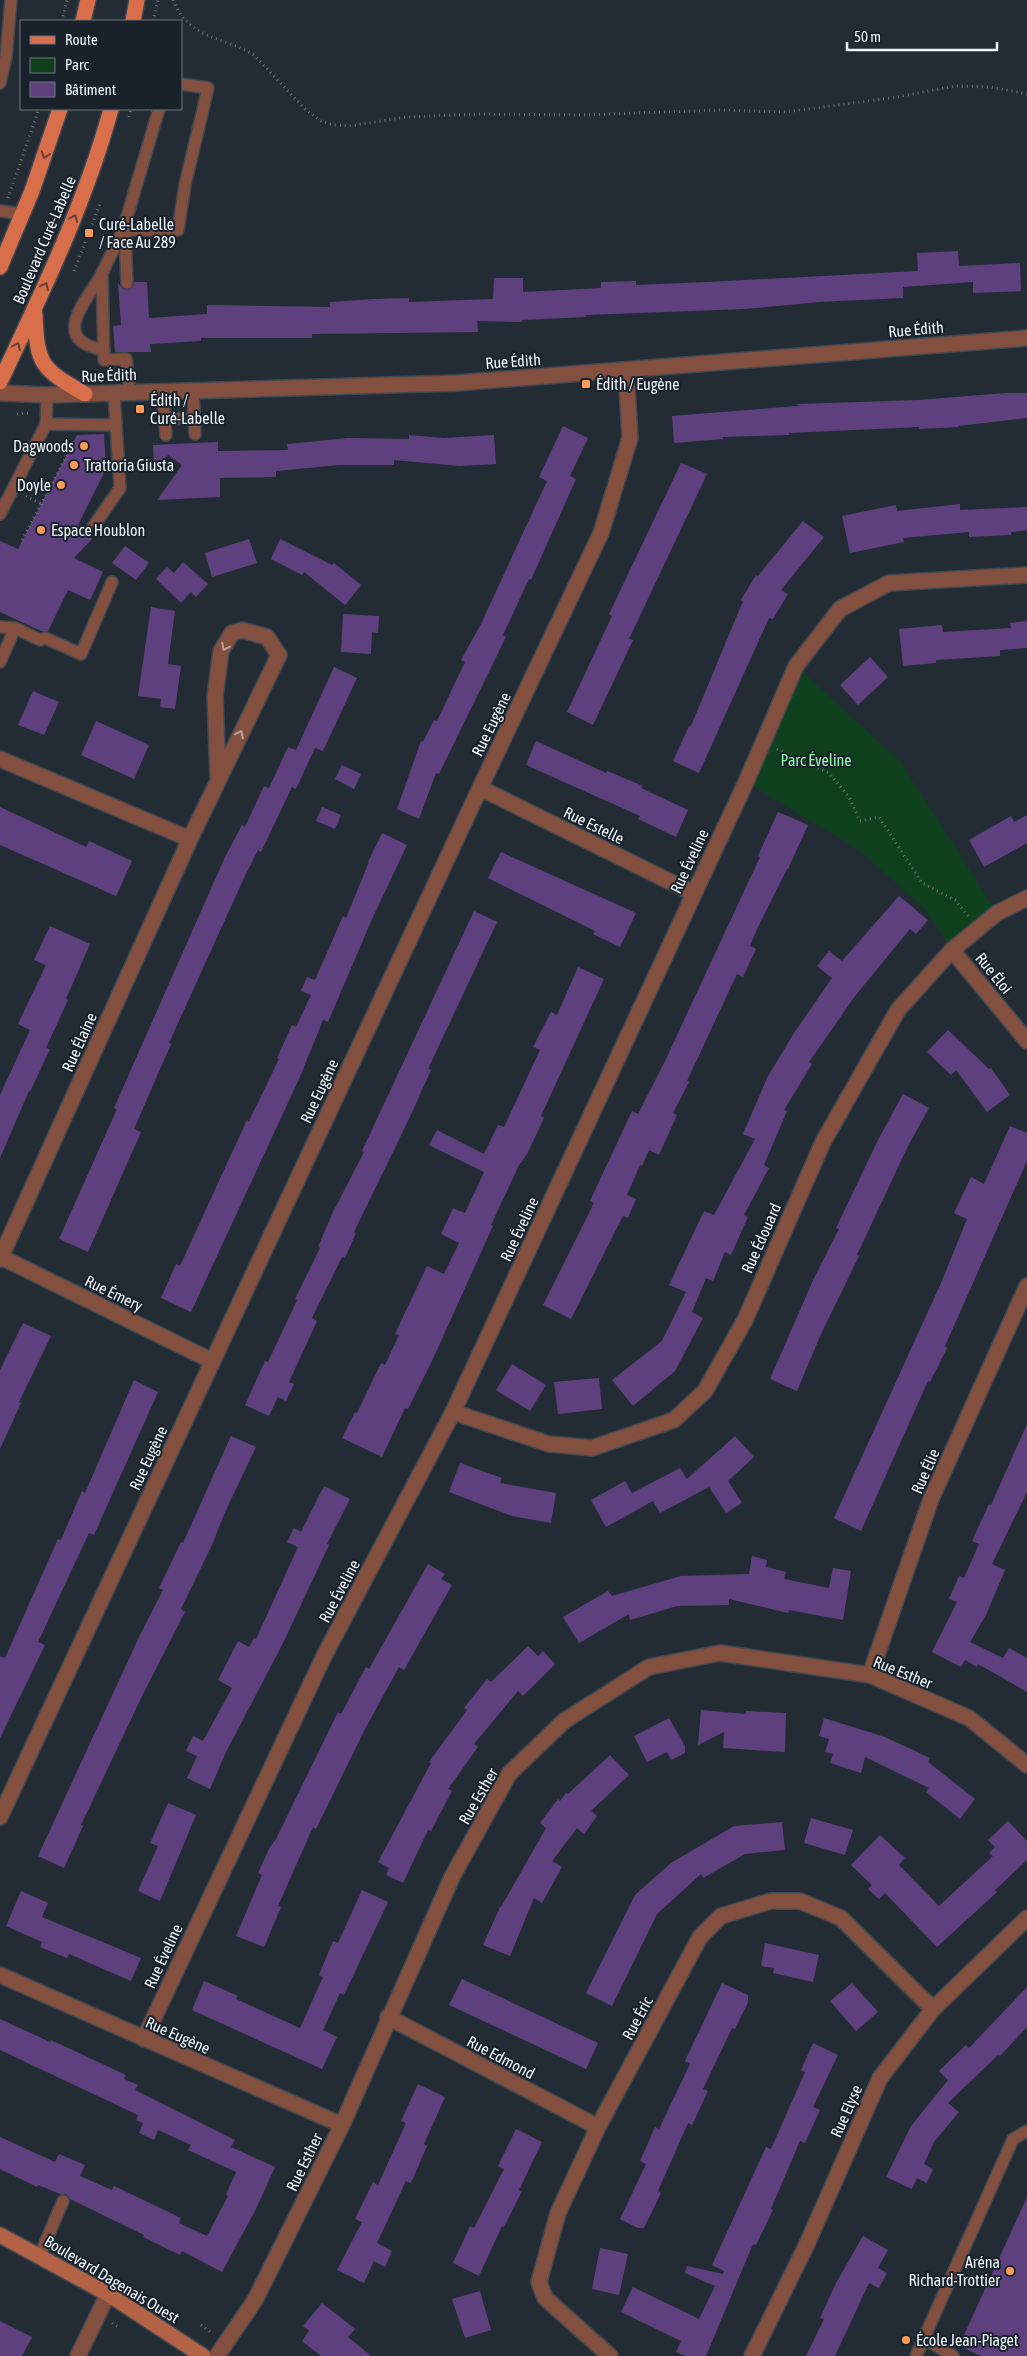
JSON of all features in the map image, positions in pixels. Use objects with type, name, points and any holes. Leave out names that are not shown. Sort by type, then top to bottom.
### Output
[{"type":"main road","points":[[83,20],[88,0]]},
{"type":"main road","points":[[133,20],[137,0]]},
{"type":"main road","name":"Boulevard Curé-Labelle","points":[[0,267],[23,214],[60,110]]},
{"type":"main road","name":"Boulevard Curé-Labelle","points":[[0,382],[35,310],[77,211],[100,149],[111,110]]},
{"type":"main road","points":[[35,310],[37,348],[42,363],[53,375],[85,394]]},
{"type":"main road","name":"Boulevard Dagenais Ouest","points":[[0,2235],[40,2255],[108,2294],[203,2356]]},
{"type":"street","name":"Rue Édith","points":[[0,393],[47,395],[457,383],[1027,338]]},
{"type":"street","name":"Rue Eugène","points":[[0,1817],[601,533],[630,438],[626,370]]},
{"type":"street","name":"Rue Éveline","points":[[144,2039],[324,1656],[453,1412],[796,666],[840,609],[889,583],[1027,575]]},
{"type":"street","name":"Rue Élaine","points":[[0,1258],[218,778],[280,655],[267,637],[242,630],[232,633],[222,652],[215,696],[218,778]]},
{"type":"street","points":[[0,759],[190,839]]},
{"type":"street","name":"Rue Estelle","points":[[480,788],[693,893]]},
{"type":"street","name":"Rue Édouard","points":[[453,1412],[549,1444],[592,1448],[674,1420],[705,1391],[745,1320],[823,1142],[898,1010],[952,950],[997,913],[1027,898]]},
{"type":"street","name":"Rue Éloi","points":[[952,950],[1027,1041]]},
{"type":"street","name":"Rue Émery","points":[[0,1258],[212,1361]]},
{"type":"street","name":"Rue Élie","points":[[870,1675],[931,1499],[1027,1286]]},
{"type":"street","name":"Rue Esther","points":[[217,2356],[255,2300],[342,2125],[388,2017],[452,1877],[509,1774],[564,1721],[650,1667],[720,1653],[870,1675],[970,1718],[1015,1753],[1027,1765]]},
{"type":"street","name":"Rue Éric","points":[[610,2356],[545,2298],[539,2282],[558,2214],[598,2127],[700,1937],[721,1916],[770,1901],[800,1902],[841,1918],[933,2009]]},
{"type":"street","name":"Rue Elyse","points":[[752,2356],[807,2244],[880,2078],[933,2009],[1027,1918]]},
{"type":"street","name":"Rue Eugène","points":[[0,1975],[342,2125]]},
{"type":"street","name":"Rue Edmond","points":[[388,2017],[598,2127]]},
{"type":"street","points":[[78,2356],[108,2294]]},
{"type":"lane","points":[[0,83],[6,57],[11,0]]},
{"type":"lane","points":[[123,230],[178,230],[185,185],[208,88],[182,84]]},
{"type":"lane","points":[[104,350],[91,348],[79,342],[74,330],[78,314],[102,273],[123,230],[159,110]]},
{"type":"lane","points":[[0,210],[23,214]]},
{"type":"lane","points":[[123,230],[125,236],[127,283]]},
{"type":"lane","points":[[102,273],[104,360],[126,359],[130,392]]},
{"type":"lane","points":[[193,390],[195,434]]},
{"type":"lane","points":[[162,391],[166,435]]},
{"type":"lane","points":[[93,527],[120,488],[114,393]]},
{"type":"lane","points":[[0,514],[46,424],[47,395]]},
{"type":"lane","points":[[165,419],[194,418]]},
{"type":"lane","points":[[46,424],[116,425]]},
{"type":"lane","points":[[0,627],[15,628],[40,640],[45,638],[81,654],[112,582]]},
{"type":"lane","points":[[0,662],[15,628]]},
{"type":"lane","points":[[916,2356],[1013,2139],[1027,2131]]},
{"type":"lane","points":[[40,2255],[63,2201]]},
{"type":"lane","points":[[924,2338],[953,2356]]},
{"type":"path","points":[[62,20],[67,0]]},
{"type":"path","points":[[153,20],[158,0]]},
{"type":"path","points":[[173,0],[184,19],[196,30],[206,36],[244,48],[254,55],[306,109],[321,121],[334,125],[349,126],[408,117],[481,114],[584,115],[719,110],[785,112],[891,98],[956,86],[990,88],[1027,94]]},
{"type":"path","points":[[11,190],[39,110]]},
{"type":"path","points":[[22,540],[77,435]]},
{"type":"path","points":[[762,743],[829,772],[850,797],[860,821],[879,817],[922,883],[955,900],[978,928]]},
{"type":"green space","name":"Parc Éveline","points":[[796,666],[900,761],[997,913],[952,950],[926,910],[859,850],[746,782]]},
{"type":"building","points":[[958,251],[959,266],[1020,263],[1021,291],[973,293],[973,282],[903,287],[903,298],[819,302],[745,309],[586,315],[586,317],[522,320],[522,322],[477,321],[478,332],[312,334],[312,338],[201,338],[201,341],[150,344],[151,352],[115,352],[113,326],[121,325],[118,283],[123,289],[128,290],[133,287],[134,282],[147,282],[149,318],[207,314],[207,305],[330,307],[330,302],[374,299],[409,298],[409,302],[493,299],[494,278],[523,278],[523,292],[601,288],[601,282],[636,281],[636,285],[918,271],[917,253]]},
{"type":"building","points":[[1027,393],[1027,418],[958,427],[789,433],[789,435],[723,437],[723,439],[674,443],[672,416],[798,406],[797,404],[918,400]]},
{"type":"building","points":[[563,426],[588,438],[570,476],[576,479],[531,580],[529,579],[503,635],[506,637],[439,774],[436,773],[419,819],[397,809],[421,741],[423,742],[434,720],[437,721],[465,662],[461,660],[481,624],[547,481],[539,477]]},
{"type":"building","points":[[104,434],[106,469],[78,525],[92,539],[74,558],[103,572],[90,600],[68,590],[48,631],[41,631],[0,612],[0,541],[18,549],[77,435]]},
{"type":"building","points":[[409,435],[444,438],[494,435],[496,464],[460,466],[394,460],[394,465],[339,465],[276,471],[276,477],[220,478],[220,497],[157,500],[182,465],[168,455],[154,471],[153,445],[218,442],[218,451],[288,450],[287,444],[348,438],[409,439]]},
{"type":"building","points":[[681,463],[707,474],[629,639],[633,640],[593,725],[567,712],[612,616],[609,614]]},
{"type":"building","points":[[960,504],[960,510],[1027,507],[1027,530],[1011,532],[1011,535],[969,537],[969,532],[903,538],[904,542],[850,553],[842,516],[896,505],[897,511]]},
{"type":"building","points":[[803,521],[824,537],[781,590],[788,594],[773,619],[769,618],[699,773],[673,761],[689,726],[691,726],[743,601],[741,600],[756,575],[758,576]]},
{"type":"building","points":[[249,539],[257,563],[212,577],[205,553]]},
{"type":"building","points":[[280,539],[332,565],[334,563],[361,585],[345,605],[304,572],[302,575],[271,559]]},
{"type":"building","points":[[125,546],[149,563],[136,580],[112,563]]},
{"type":"building","points":[[183,562],[208,584],[196,597],[191,592],[181,603],[156,579],[167,567],[174,573]]},
{"type":"building","points":[[151,607],[175,611],[168,664],[181,666],[175,709],[160,707],[161,699],[138,696]]},
{"type":"building","points":[[343,614],[379,616],[378,633],[372,632],[371,654],[341,652]]},
{"type":"building","points":[[1027,621],[1027,648],[1000,650],[1000,656],[936,660],[936,663],[903,666],[899,629],[942,625],[943,632],[1011,628],[1010,623]]},
{"type":"building","points":[[870,657],[888,677],[858,705],[840,685]]},
{"type":"building","points":[[334,667],[357,678],[323,751],[315,748],[296,789],[292,787],[261,852],[258,850],[244,878],[169,1043],[171,1044],[134,1129],[141,1132],[88,1252],[59,1239],[117,1109],[114,1108],[225,857],[242,825],[245,827],[264,786],[269,788],[288,747],[296,750]]},
{"type":"building","points":[[33,691],[59,702],[44,735],[18,725]]},
{"type":"building","points":[[96,721],[149,745],[134,779],[81,755]]},
{"type":"building","points":[[536,741],[606,773],[607,771],[643,786],[641,788],[688,810],[676,837],[638,819],[640,816],[526,765]]},
{"type":"building","points":[[342,765],[361,774],[354,789],[335,779]]},
{"type":"building","points":[[0,807],[86,847],[89,841],[132,861],[116,896],[0,845]]},
{"type":"building","points":[[322,807],[341,815],[335,829],[316,821]]},
{"type":"building","points":[[778,812],[808,825],[758,927],[750,946],[756,949],[743,977],[737,974],[687,1081],[689,1082],[673,1113],[677,1115],[659,1155],[649,1150],[642,1166],[640,1165],[627,1195],[636,1199],[628,1218],[623,1216],[571,1319],[543,1305],[594,1203],[590,1201],[632,1111],[638,1114],[665,1061],[760,857],[758,856]]},
{"type":"building","points":[[1027,815],[1027,843],[984,867],[969,840],[1011,816],[1014,822]]},
{"type":"building","points":[[382,833],[407,845],[372,919],[328,1022],[323,1020],[299,1079],[191,1312],[161,1298],[176,1264],[180,1266],[247,1120],[249,1121],[279,1059],[277,1058],[292,1025],[296,1027],[311,995],[301,991],[307,977],[315,980],[343,916],[346,918],[368,862]]},
{"type":"building","points":[[501,852],[636,913],[620,947],[593,934],[595,931],[488,878]]},
{"type":"building","points":[[899,896],[928,920],[916,934],[910,929],[855,996],[809,1062],[812,1064],[784,1110],[787,1111],[764,1165],[769,1168],[744,1215],[748,1217],[731,1255],[725,1252],[713,1281],[706,1278],[692,1312],[703,1318],[675,1371],[633,1406],[612,1380],[662,1341],[686,1292],[669,1285],[704,1211],[714,1215],[755,1139],[743,1134],[767,1078],[794,1033],[832,978],[817,966],[829,951],[842,961]]},
{"type":"building","points":[[474,911],[497,922],[428,1069],[431,1070],[409,1119],[354,1232],[356,1233],[345,1258],[342,1257],[312,1318],[317,1321],[289,1382],[294,1384],[286,1401],[278,1397],[269,1416],[245,1405],[265,1361],[268,1362],[297,1300],[295,1299],[320,1248],[318,1247],[333,1212],[364,1152],[362,1151]]},
{"type":"building","points":[[50,926],[90,944],[66,999],[68,1000],[46,1048],[50,1049],[29,1091],[0,1158],[0,1095],[30,1030],[18,1024],[46,965],[34,960]]},
{"type":"building","points":[[578,967],[604,979],[541,1116],[544,1118],[528,1152],[520,1163],[491,1225],[493,1226],[432,1361],[408,1409],[405,1408],[382,1457],[342,1438],[355,1412],[357,1413],[381,1363],[385,1365],[399,1335],[395,1334],[427,1266],[444,1274],[459,1243],[441,1234],[453,1208],[465,1213],[484,1172],[429,1145],[437,1130],[484,1154],[498,1125],[504,1127],[540,1050],[533,1047],[551,1012],[557,1015]]},
{"type":"building","points":[[948,1030],[989,1069],[991,1068],[1010,1095],[987,1112],[956,1070],[951,1075],[927,1052]]},
{"type":"building","points":[[903,1094],[929,1108],[907,1148],[857,1255],[859,1256],[821,1334],[797,1391],[770,1379],[814,1278],[839,1229],[836,1228],[878,1140]]},
{"type":"building","points":[[1010,1126],[1027,1133],[1027,1161],[945,1346],[947,1348],[930,1382],[928,1381],[861,1531],[834,1518],[941,1283],[967,1219],[954,1213],[971,1177],[984,1184]]},
{"type":"building","points":[[23,1323],[51,1336],[19,1402],[21,1403],[0,1449],[0,1370]]},
{"type":"building","points":[[512,1364],[546,1385],[530,1411],[496,1390]]},
{"type":"building","points":[[599,1378],[602,1409],[558,1414],[554,1382]]},
{"type":"building","points":[[134,1380],[158,1392],[94,1535],[89,1533],[38,1642],[45,1645],[0,1738],[0,1656],[5,1658],[58,1539],[61,1540],[82,1491],[85,1493]]},
{"type":"building","points":[[1027,1424],[1027,1492],[992,1564],[1005,1570],[986,1615],[970,1642],[1003,1658],[1009,1648],[1027,1658],[1027,1692],[978,1664],[977,1667],[965,1660],[961,1667],[932,1652],[957,1602],[949,1599],[959,1576],[964,1578],[979,1544],[972,1541],[989,1504],[991,1505]]},
{"type":"building","points":[[231,1436],[256,1447],[181,1609],[185,1612],[142,1696],[81,1825],[83,1826],[64,1868],[38,1856],[140,1635],[163,1590],[159,1588],[181,1542],[183,1543]]},
{"type":"building","points":[[735,1436],[754,1457],[728,1481],[742,1503],[726,1513],[709,1487],[660,1513],[653,1501],[606,1527],[591,1500],[625,1481],[632,1493],[680,1468],[687,1479]]},
{"type":"building","points":[[460,1463],[502,1478],[500,1483],[556,1493],[551,1523],[512,1516],[449,1492]]},
{"type":"building","points":[[324,1486],[350,1499],[327,1544],[329,1545],[283,1643],[226,1752],[210,1789],[187,1778],[197,1756],[186,1751],[193,1736],[203,1741],[232,1688],[218,1680],[238,1641],[249,1647],[254,1638],[256,1639],[298,1547],[287,1542],[294,1528],[301,1532]]},
{"type":"building","points":[[752,1556],[767,1560],[766,1567],[786,1572],[784,1579],[829,1588],[833,1568],[851,1571],[843,1620],[789,1610],[788,1613],[729,1599],[729,1605],[677,1606],[630,1620],[629,1614],[579,1643],[563,1617],[608,1591],[612,1596],[681,1576],[749,1574]]},
{"type":"building","points":[[428,1564],[445,1574],[441,1579],[452,1585],[404,1670],[399,1667],[365,1729],[316,1829],[313,1827],[278,1906],[281,1907],[264,1947],[236,1936],[262,1875],[258,1873],[338,1712],[341,1714],[366,1667],[369,1669]]},
{"type":"building","points":[[528,1646],[538,1656],[543,1651],[555,1664],[523,1696],[518,1691],[474,1744],[478,1747],[448,1789],[452,1791],[431,1831],[428,1830],[403,1883],[386,1875],[389,1868],[378,1862],[431,1763],[429,1762],[467,1710],[464,1708],[487,1679],[491,1682]]},
{"type":"building","points":[[701,1710],[746,1714],[746,1711],[786,1713],[785,1752],[723,1748],[724,1732],[698,1745]]},
{"type":"building","points":[[669,1718],[685,1746],[685,1753],[671,1760],[667,1752],[647,1762],[634,1736]]},
{"type":"building","points":[[824,1718],[885,1737],[930,1758],[928,1762],[975,1799],[960,1819],[926,1792],[929,1788],[865,1757],[861,1773],[830,1763],[833,1754],[825,1752],[829,1739],[819,1736]]},
{"type":"building","points":[[610,1755],[629,1775],[591,1811],[597,1816],[584,1834],[577,1828],[552,1861],[562,1867],[542,1903],[534,1898],[510,1956],[483,1945],[500,1907],[546,1828],[540,1823],[558,1799],[560,1801],[566,1793],[568,1794]]},
{"type":"building","points":[[168,1803],[196,1815],[160,1901],[138,1891],[158,1846],[150,1843]]},
{"type":"building","points":[[811,1818],[853,1830],[845,1855],[804,1843]]},
{"type":"building","points":[[1008,1821],[1027,1841],[1027,1860],[995,1890],[997,1892],[937,1947],[885,1893],[879,1899],[868,1889],[872,1885],[851,1865],[880,1835],[905,1858],[899,1865],[939,1906],[993,1856],[989,1853],[995,1847],[988,1840]]},
{"type":"building","points":[[782,1822],[785,1850],[745,1854],[703,1878],[701,1874],[657,1914],[612,2006],[586,1993],[635,1895],[671,1863],[734,1826]]},
{"type":"building","points":[[362,1890],[388,1902],[344,1995],[340,1993],[323,2030],[337,2037],[322,2069],[192,2010],[204,1981],[238,1996],[236,1999],[300,2028],[323,1977],[319,1975],[333,1941],[338,1943]]},
{"type":"building","points":[[21,1891],[48,1903],[42,1917],[141,1958],[131,1981],[69,1954],[67,1958],[40,1947],[42,1942],[6,1926]]},
{"type":"building","points":[[765,1943],[819,1955],[813,1982],[773,1973],[774,1968],[761,1966]]},
{"type":"building","points":[[462,1979],[598,2043],[586,2069],[449,2005]]},
{"type":"building","points":[[722,1983],[748,1995],[748,2002],[735,2029],[732,2028],[703,2089],[708,2091],[692,2125],[688,2123],[658,2191],[661,2193],[644,2228],[638,2228],[620,2219],[646,2164],[640,2161],[655,2127],[659,2129],[690,2064],[685,2061]]},
{"type":"building","points":[[852,1983],[878,2012],[856,2031],[830,2001]]},
{"type":"building","points":[[1027,1987],[1027,2027],[1000,2056],[998,2055],[948,2103],[959,2112],[934,2142],[924,2164],[933,2169],[927,2183],[917,2178],[912,2189],[886,2177],[911,2126],[948,2080],[939,2071],[966,2045],[969,2048]]},
{"type":"building","points":[[0,2019],[50,2042],[51,2040],[126,2075],[124,2079],[138,2085],[135,2090],[235,2140],[231,2147],[275,2167],[256,2209],[222,2272],[182,2251],[180,2255],[143,2237],[144,2235],[70,2199],[66,2194],[60,2194],[38,2185],[37,2187],[0,2169],[0,2137],[55,2162],[59,2154],[85,2165],[80,2176],[112,2190],[114,2186],[181,2218],[179,2223],[207,2236],[228,2196],[226,2195],[236,2172],[188,2150],[191,2145],[158,2130],[154,2140],[139,2133],[143,2123],[136,2120],[138,2115],[0,2050]]},
{"type":"building","points":[[813,2043],[838,2055],[813,2107],[820,2110],[805,2143],[800,2141],[771,2209],[773,2210],[756,2245],[753,2244],[706,2356],[685,2356],[676,2352],[681,2341],[621,2312],[633,2287],[699,2319],[715,2286],[685,2273],[687,2266],[723,2274],[724,2271],[712,2265],[766,2147],[771,2149],[805,2072],[801,2070]]},
{"type":"building","points":[[418,2084],[445,2097],[424,2144],[427,2146],[411,2183],[406,2181],[377,2243],[392,2251],[385,2267],[374,2261],[364,2283],[337,2270],[362,2222],[355,2219],[373,2182],[378,2185],[406,2123],[401,2121]]},
{"type":"building","points":[[516,2129],[542,2142],[519,2190],[522,2191],[504,2227],[502,2226],[479,2276],[453,2263],[470,2226],[474,2228],[504,2169],[498,2166]]},
{"type":"building","name":"Aréna Richard-Trottier","points":[[1027,2197],[1027,2356],[981,2356],[959,2346]]},
{"type":"building","points":[[863,2236],[888,2250],[878,2268],[887,2273],[879,2288],[869,2283],[835,2356],[806,2356],[824,2319],[820,2318],[836,2283]]},
{"type":"building","points":[[600,2248],[628,2254],[619,2295],[592,2289]]},
{"type":"building","points":[[480,2291],[491,2330],[465,2338],[452,2299]]},
{"type":"building","points":[[322,2303],[355,2329],[348,2337],[371,2356],[321,2356],[302,2341],[309,2331],[303,2326]]},
{"type":"building","points":[[0,2321],[32,2337],[22,2356],[0,2356]]},
{"type":"place","name":"Curé-Labelle / Face Au 289","points":[[89,233]]},
{"type":"place","name":"Édith / Eugène","points":[[586,384]]},
{"type":"place","name":"Édith / Curé-Labelle","points":[[140,409]]},
{"type":"place","name":"Dagwoods","points":[[84,446]]},
{"type":"place","name":"Trattoria Giusta","points":[[74,465]]},
{"type":"place","name":"Doyle","points":[[61,485]]},
{"type":"place","name":"Espace Houblon","points":[[41,530]]},
{"type":"place","name":"Aréna Richard-Trottier","points":[[1010,2271]]},
{"type":"place","name":"École Jean-Piaget","points":[[906,2340]]}]
